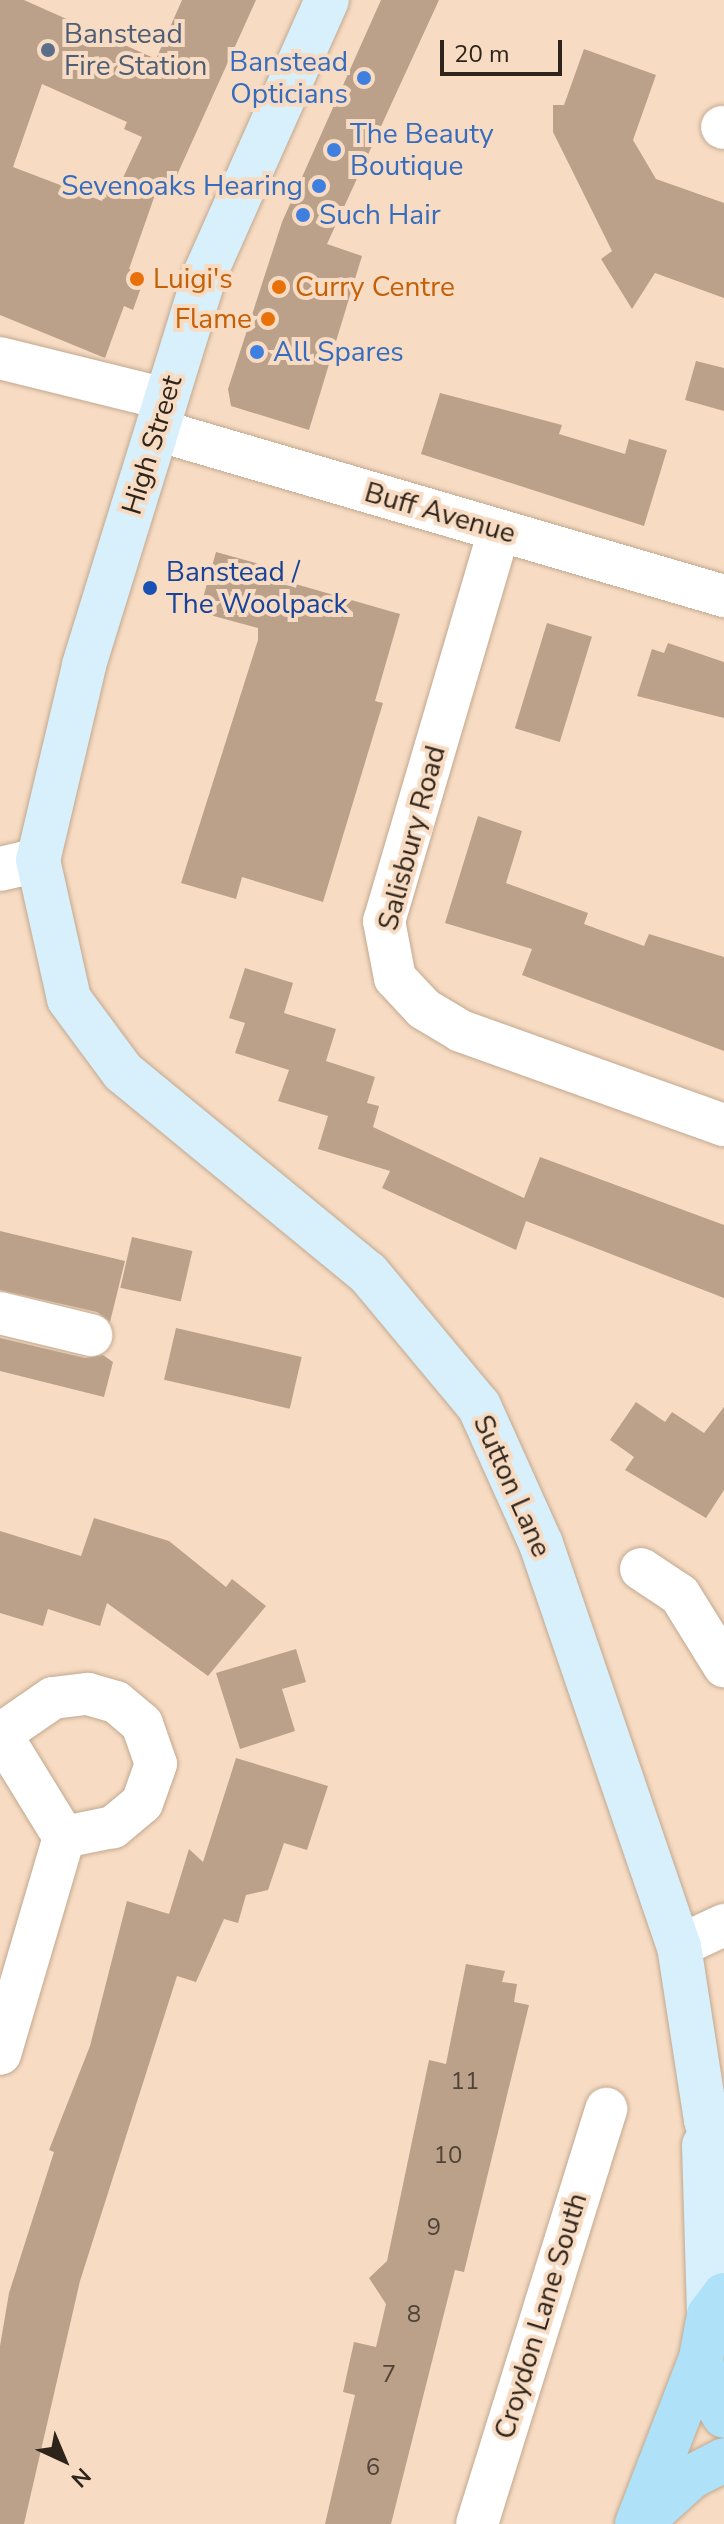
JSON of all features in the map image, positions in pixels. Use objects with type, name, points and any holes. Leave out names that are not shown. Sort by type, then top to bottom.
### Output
[{"type":"main road","name":"High Street","points":[[19,865],[50,787],[162,414],[231,203],[327,0]]},
{"type":"main road","name":"Sutton Lane","points":[[19,865],[69,999],[123,1072],[368,1273],[479,1406],[541,1544],[679,1946],[706,2120],[717,2305]]},
{"type":"main road","name":"Sutton Lane","points":[[706,2120],[724,2184]]},
{"type":"main road","points":[[638,2524],[701,2358],[717,2305]]},
{"type":"main road","points":[[701,2358],[705,2384],[724,2416]]},
{"type":"main road","points":[[638,2524],[691,2477],[724,2460]]},
{"type":"street","name":"Buff Avenue","points":[[0,358],[499,531],[724,596]]},
{"type":"street","name":"Salisbury Road","points":[[499,531],[384,921],[395,978],[424,1009],[461,1031],[724,1125]]},
{"type":"street","points":[[0,1313],[91,1335]]},
{"type":"street","points":[[641,1569],[680,1595],[724,1666]]},
{"type":"street","points":[[0,2054],[64,1837],[1,1733],[53,1698],[88,1694],[116,1702],[142,1724],[156,1764],[142,1803],[113,1827],[64,1837]]},
{"type":"street","points":[[679,1946],[723,1922]]},
{"type":"street","name":"Croydon Lane South","points":[[477,2524],[606,2109]]},
{"type":"building","points":[[0,0],[24,0],[156,59],[182,0],[256,0],[168,195],[157,189],[129,269],[145,276],[133,310],[124,306],[105,358],[0,315]],"holes":[[[42,84],[127,122],[124,129],[142,137],[115,195],[105,192],[102,201],[13,167]]]},
{"type":"building","points":[[381,0],[439,0],[327,244],[362,256],[309,430],[231,406],[228,389],[282,222]]},
{"type":"building","points":[[584,49],[656,75],[633,140],[656,179],[724,203],[724,298],[655,273],[632,309],[601,259],[612,251],[553,132],[553,105],[564,105]]},
{"type":"building","points":[[696,361],[724,368],[724,411],[685,400]]},
{"type":"building","points":[[440,393],[562,425],[559,434],[625,454],[629,439],[667,450],[644,526],[421,454]]},
{"type":"building","points":[[216,552],[281,570],[278,579],[400,614],[375,701],[383,703],[323,902],[242,877],[236,899],[181,883],[258,640],[258,628],[199,612]]},
{"type":"building","points":[[547,623],[592,637],[560,742],[515,728]]},
{"type":"building","points":[[668,643],[724,662],[724,718],[637,696],[652,649],[664,653]]},
{"type":"building","points":[[478,816],[522,831],[506,883],[588,913],[584,924],[644,946],[649,934],[724,957],[724,1051],[522,975],[532,949],[445,923]]},
{"type":"building","points":[[245,968],[293,983],[284,1013],[336,1029],[326,1061],[375,1077],[367,1103],[379,1106],[373,1127],[524,1198],[540,1157],[724,1225],[724,1298],[526,1221],[516,1250],[382,1188],[390,1171],[318,1149],[328,1116],[278,1101],[289,1070],[235,1053],[245,1023],[229,1018]]},
{"type":"building","points":[[0,1231],[125,1261],[110,1322],[97,1312],[0,1290]]},
{"type":"building","points":[[132,1237],[192,1251],[181,1302],[120,1288]]},
{"type":"building","points":[[176,1328],[302,1357],[290,1409],[164,1380]]},
{"type":"building","points":[[0,1338],[85,1358],[103,1355],[113,1362],[104,1397],[0,1371]]},
{"type":"building","points":[[636,1402],[665,1422],[672,1412],[704,1433],[724,1407],[724,1490],[706,1518],[625,1470],[634,1457],[610,1440]]},
{"type":"building","points":[[94,1518],[169,1541],[226,1587],[232,1579],[266,1606],[208,1676],[107,1603],[100,1626],[48,1609],[43,1626],[0,1613],[0,1531],[81,1556]]},
{"type":"building","points":[[296,1649],[306,1682],[282,1689],[295,1731],[240,1749],[216,1673]]},
{"type":"building","points":[[236,1758],[328,1786],[307,1850],[284,1843],[268,1890],[246,1895],[238,1923],[224,1919],[196,1982],[177,1976],[80,2281],[24,2524],[0,2524],[0,2346],[9,2293],[54,2152],[49,2150],[90,2046],[127,1901],[169,1914],[189,1849],[203,1862]]},
{"type":"building","points":[[466,1964],[505,1971],[502,1982],[517,1984],[514,2002],[529,2005],[464,2272],[455,2270],[391,2524],[325,2524],[355,2395],[343,2392],[354,2342],[376,2347],[386,2304],[369,2278],[387,2261],[429,2060],[446,2064]]},
{"type":"place","name":"Banstead Fire Station","points":[[48,50]]},
{"type":"place","name":"Banstead Opticians","points":[[364,78]]},
{"type":"place","name":"The Beauty Boutique","points":[[334,150]]},
{"type":"place","name":"Sevenoaks Hearing","points":[[319,186]]},
{"type":"place","name":"Such Hair","points":[[303,215]]},
{"type":"place","name":"Luigi's","points":[[137,279]]},
{"type":"place","name":"Curry Centre","points":[[279,287]]},
{"type":"place","name":"Flame","points":[[268,319]]},
{"type":"place","name":"All Spares","points":[[257,352]]},
{"type":"place","name":"Banstead / The Woolpack","points":[[150,588]]}]
